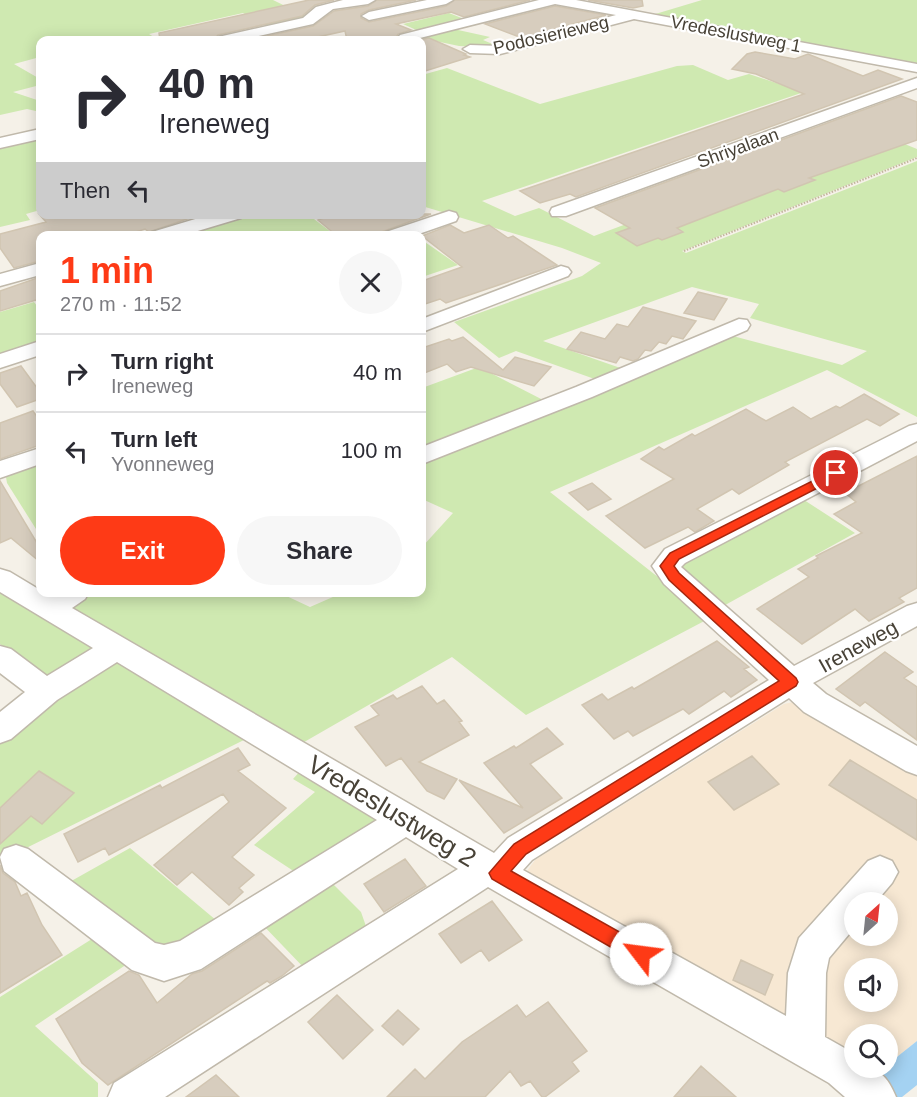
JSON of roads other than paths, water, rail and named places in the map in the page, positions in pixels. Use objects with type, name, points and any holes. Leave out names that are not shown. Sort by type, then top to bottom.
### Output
[{"type":"street","points":[[241,36],[308,21],[330,6],[368,0]]},
{"type":"street","points":[[369,16],[446,0]]},
{"type":"street","points":[[413,36],[555,0]]},
{"type":"street","name":"Vredeslustweg 1","points":[[555,0],[917,68]]},
{"type":"street","name":"Podosierieweg","points":[[470,49],[500,50],[632,15]]},
{"type":"street","name":"Shriyalaan","points":[[559,212],[917,83]]},
{"type":"street","points":[[0,143],[36,135]]},
{"type":"street","points":[[409,231],[449,218]]},
{"type":"street","points":[[176,231],[217,219]]},
{"type":"street","points":[[0,280],[36,269]]},
{"type":"street","points":[[426,324],[561,272]]},
{"type":"street","points":[[426,454],[584,393],[739,325]]},
{"type":"street","points":[[0,361],[36,349]]},
{"type":"street","points":[[917,431],[675,556],[666,566],[674,577],[815,703],[917,762]]},
{"type":"street","points":[[0,470],[36,457]]},
{"type":"street","name":"Vredeslustweg 2","points":[[0,579],[36,592]]},
{"type":"street","name":"Vredeslustweg 2","points":[[62,601],[117,648],[491,870],[843,1069],[873,1093]]},
{"type":"street","name":"Ireneweg","points":[[128,1097],[474,878],[491,870],[520,849],[790,682],[917,613]]},
{"type":"street","points":[[0,730],[46,692],[117,648]]},
{"type":"street","points":[[0,657],[46,692]]},
{"type":"street","points":[[16,860],[145,958],[164,963],[188,957],[394,827],[402,817]]},
{"type":"street","points":[[805,1047],[807,973],[812,950],[880,872]]},
{"type":"water","points":[[917,1041],[917,1085],[902,1097],[896,1097],[877,1078],[898,1078],[898,1056]]}]
